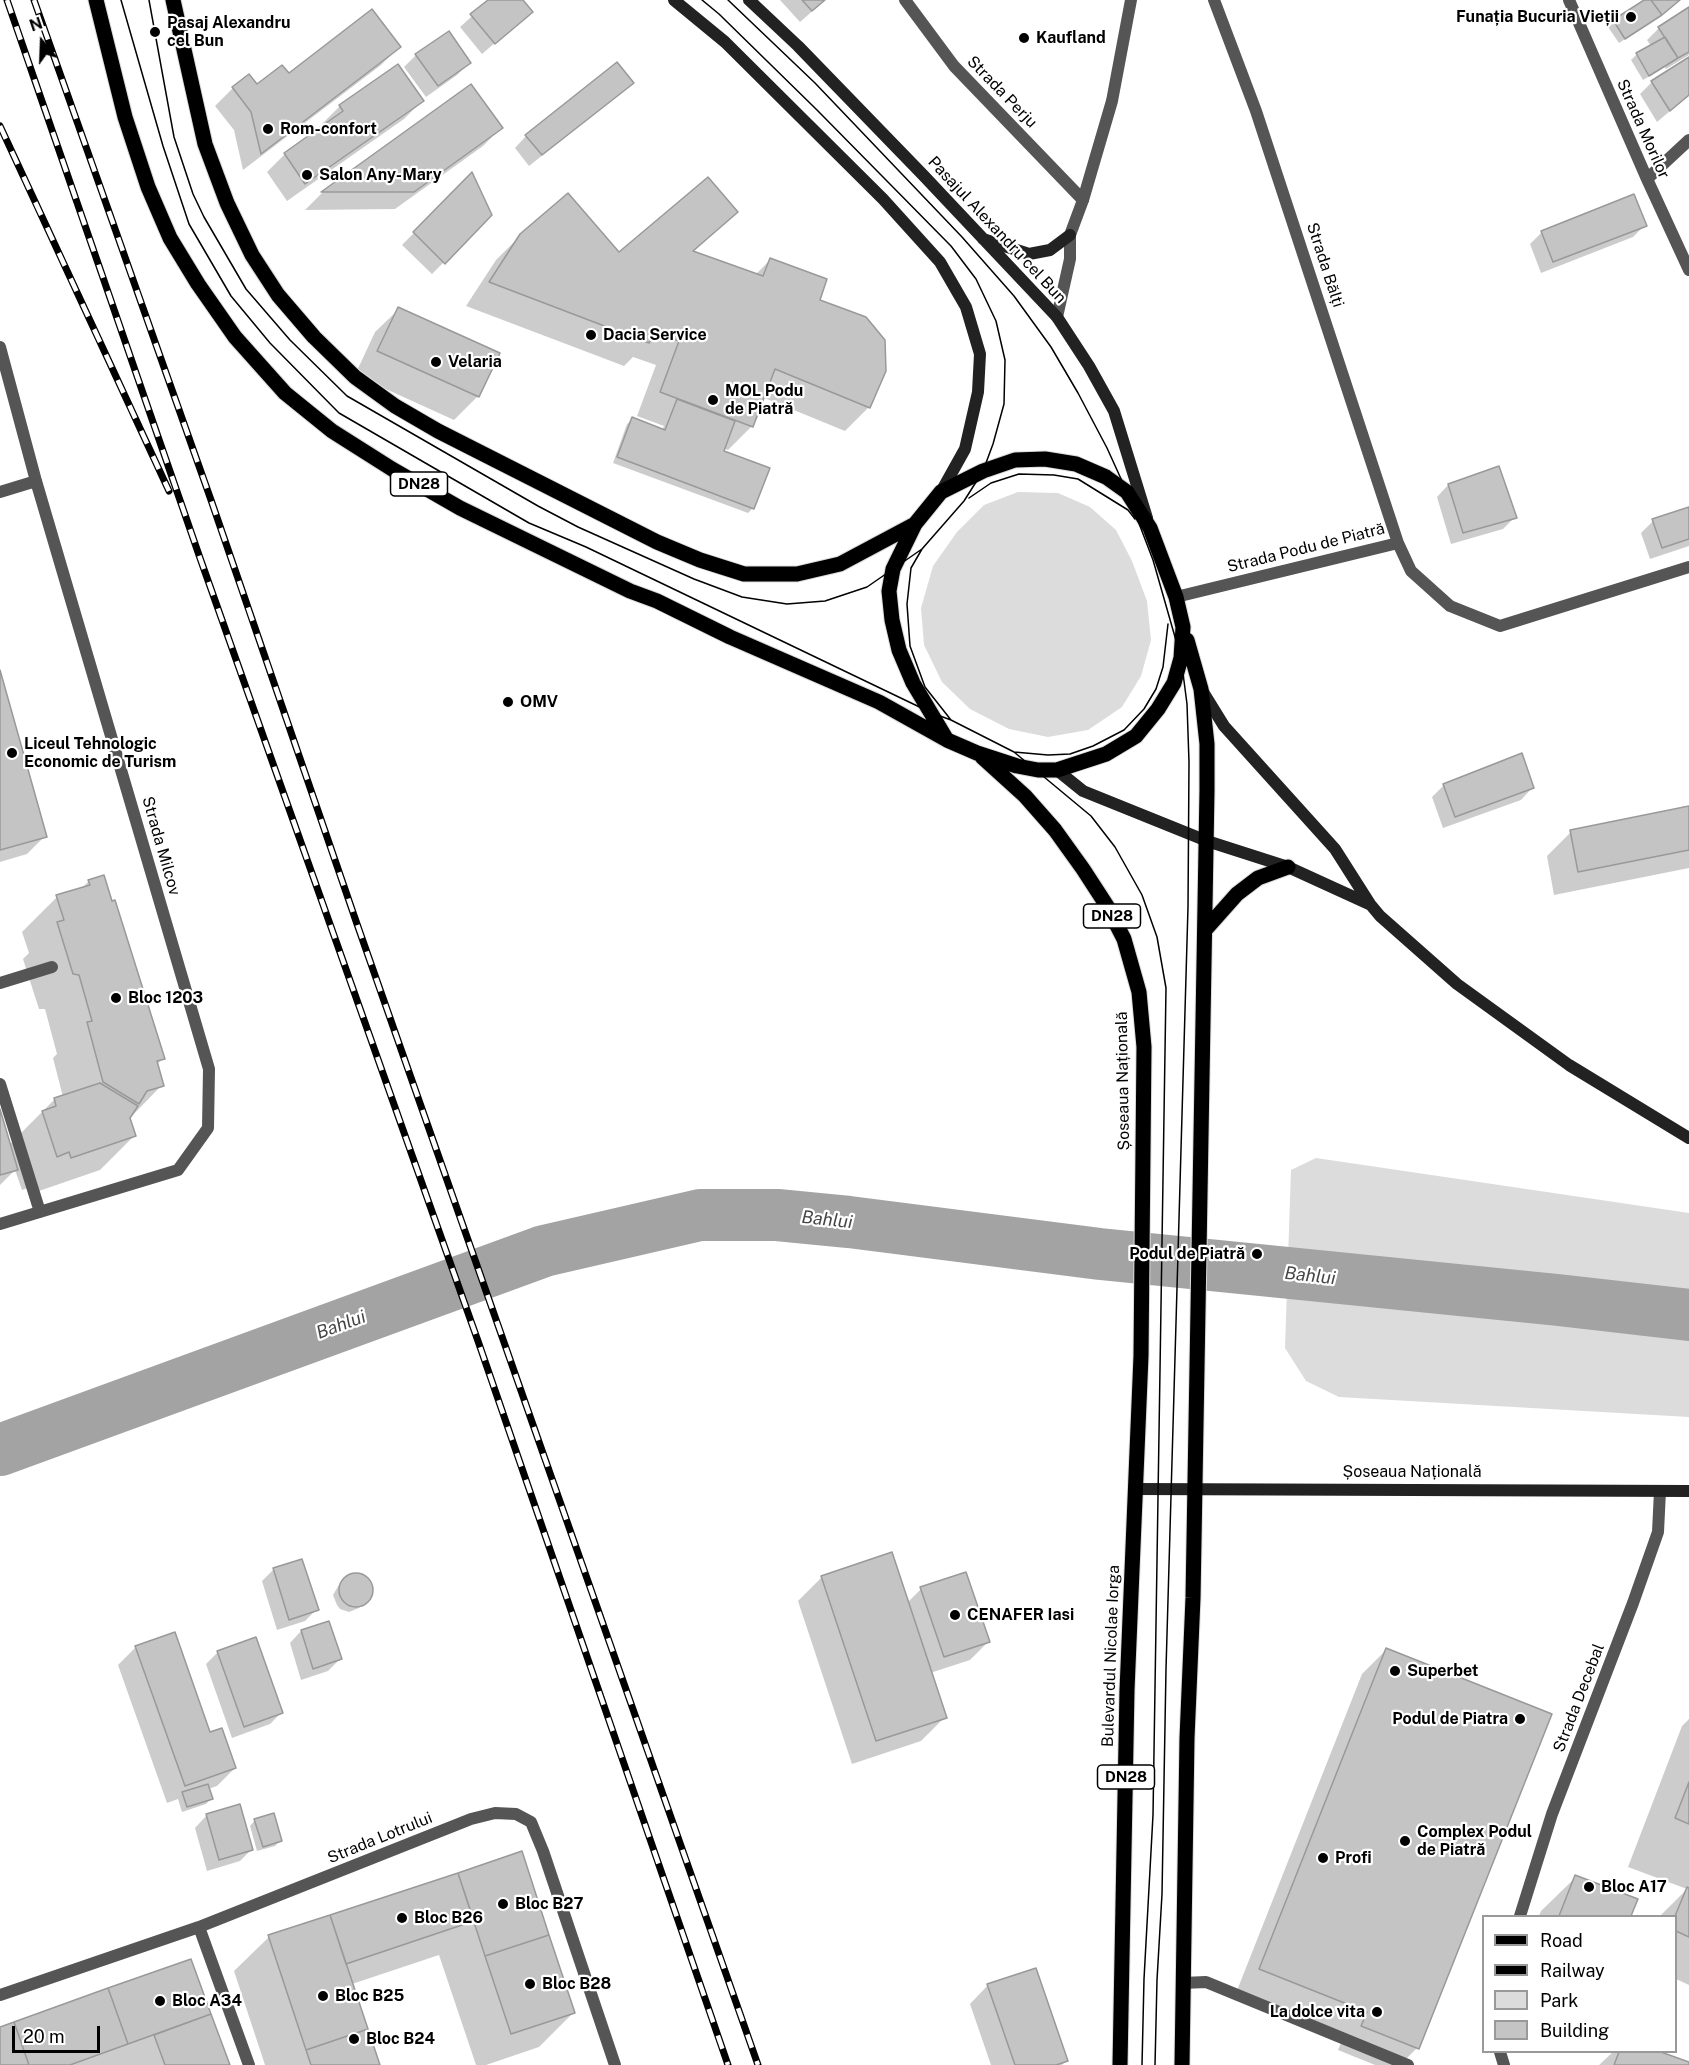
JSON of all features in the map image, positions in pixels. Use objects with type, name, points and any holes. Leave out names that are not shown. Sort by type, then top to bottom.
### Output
[{"type":"main road","name":"DN28","points":[[96,0],[125,117],[148,187],[170,238],[198,284],[235,337],[285,393],[332,431],[392,469],[460,508],[730,637],[879,702],[947,740],[1017,766],[1038,770],[1058,770],[1106,754],[1136,736],[1158,709],[1174,683],[1182,653],[1184,627]]},
{"type":"main road","name":"DN28","points":[[172,0],[204,144],[227,203],[252,255],[278,295],[314,337],[355,377],[395,406],[438,431],[657,542],[700,560],[744,574],[797,574],[840,564],[915,524]]},
{"type":"main road","points":[[674,0],[725,42],[884,199],[948,274],[966,308],[980,354],[978,392],[965,449],[941,492]]},
{"type":"main road","name":"Pasajul Alexandru cel Bun","points":[[749,0],[798,46],[1057,317],[1089,366],[1114,411],[1150,528]]},
{"type":"main road","points":[[982,239],[1029,254],[1050,250],[1070,235]]},
{"type":"main road","name":"DN28","points":[[947,740],[913,683],[899,650],[892,620],[889,591],[893,569],[915,524],[941,492],[982,471],[1015,460],[1045,459],[1076,464],[1106,477],[1127,492],[1150,528],[1176,597],[1201,689],[1207,744],[1195,1490],[1182,1983],[1182,2065]]},
{"type":"main road","points":[[1201,689],[1224,726],[1335,849],[1370,904],[1457,984],[1569,1065],[1689,1138]]},
{"type":"main road","name":"Șoseaua Națională","points":[[977,753],[1025,796],[1055,830],[1107,906],[1124,939],[1139,992],[1144,1047],[1141,1356]]},
{"type":"main road","points":[[1058,770],[1083,791],[1206,842],[1288,867],[1370,904]]},
{"type":"main road","points":[[1204,930],[1237,894],[1258,879],[1288,867]]},
{"type":"main road","name":"Bulevardul Nicolae Iorga","points":[[1120,2065],[1127,1701],[1141,1356]]},
{"type":"main road","name":"Șoseaua Națională","points":[[1135,1489],[1689,1491]]},
{"type":"street","name":"Strada Perju","points":[[904,0],[954,66],[1083,200]]},
{"type":"street","points":[[1057,317],[1070,259],[1070,235],[1083,200],[1112,101],[1131,0]]},
{"type":"street","name":"Strada Bălți","points":[[1214,0],[1256,111],[1398,543]]},
{"type":"street","name":"Strada Morilor","points":[[1569,0],[1689,270]]},
{"type":"street","points":[[1647,179],[1689,140]]},
{"type":"street","name":"Strada Milcov","points":[[0,347],[36,481],[209,1069],[208,1128],[178,1170],[0,1224]]},
{"type":"street","points":[[0,492],[36,481]]},
{"type":"street","name":"Strada Podu de Piatră","points":[[1176,597],[1398,543],[1411,571],[1450,606],[1500,626],[1689,567]]},
{"type":"street","points":[[0,983],[52,967]]},
{"type":"street","points":[[0,1083],[40,1212]]},
{"type":"street","name":"Strada Decebal","points":[[1521,1915],[1551,1814],[1633,1603],[1658,1532],[1660,1491]]},
{"type":"street","name":"Strada Lotrului","points":[[0,1995],[199,1927],[471,1819],[495,1813],[516,1814],[531,1822],[543,1851],[615,2065]]},
{"type":"street","points":[[199,1927],[249,2065]]},
{"type":"street","points":[[1182,1983],[1206,1982],[1408,2065]]},
{"type":"green space","points":[[1018,492],[1058,493],[1090,507],[1116,530],[1132,561],[1147,601],[1151,640],[1141,676],[1122,707],[1088,730],[1048,737],[1009,729],[970,709],[942,682],[924,645],[921,608],[933,566],[957,532],[984,505]]},
{"type":"green space","points":[[1316,1158],[1689,1213],[1689,1417],[1339,1397],[1306,1381],[1285,1348],[1291,1170]]},
{"type":"building","points":[[488,0],[523,0],[533,12],[495,44],[470,14]]},
{"type":"building","points":[[802,0],[825,0],[812,11]]},
{"type":"building","points":[[1644,0],[1651,0],[1662,15],[1625,39],[1613,20]]},
{"type":"building","points":[[1651,0],[1680,0],[1662,15]]},
{"type":"building","points":[[1689,7],[1689,52],[1678,58],[1658,27]]},
{"type":"building","points":[[372,9],[401,47],[261,154],[251,112],[232,87],[249,74],[257,84],[282,65],[289,73]]},
{"type":"building","points":[[449,31],[471,63],[438,86],[415,54]]},
{"type":"building","points":[[1665,37],[1678,58],[1649,76],[1636,53]]},
{"type":"building","points":[[1689,57],[1689,95],[1670,111],[1651,81]]},
{"type":"building","points":[[617,62],[634,83],[542,155],[525,135]]},
{"type":"building","points":[[398,64],[424,101],[305,184],[284,153],[343,111],[339,105]]},
{"type":"building","points":[[471,84],[503,128],[414,192],[321,192]]},
{"type":"building","points":[[472,172],[492,215],[445,264],[413,232]]},
{"type":"building","points":[[708,177],[738,212],[693,251],[763,276],[770,258],[827,279],[820,300],[866,317],[885,340],[886,371],[870,408],[775,369],[753,427],[660,392],[679,341],[655,333],[649,343],[489,282],[520,234],[568,193],[619,252]]},
{"type":"building","points":[[1634,194],[1647,226],[1553,262],[1541,231]]},
{"type":"building","points":[[398,307],[500,353],[479,397],[377,351]]},
{"type":"building","points":[[677,399],[735,421],[724,451],[770,468],[754,509],[617,457],[632,417],[665,430]]},
{"type":"building","points":[[1499,466],[1517,518],[1463,533],[1448,484]]},
{"type":"building","points":[[1689,507],[1689,539],[1662,548],[1652,519]]},
{"type":"building","name":"Liceul Tehnologic Economic de Turism","points":[[0,670],[47,837],[0,850]]},
{"type":"building","points":[[1522,753],[1534,788],[1455,817],[1443,784]]},
{"type":"building","points":[[1689,806],[1689,850],[1578,872],[1570,830]]},
{"type":"building","name":"Bloc 1203","points":[[104,875],[112,901],[115,900],[165,1059],[157,1061],[164,1086],[147,1091],[139,1104],[103,1082],[87,1022],[92,1021],[79,975],[73,974],[57,922],[64,920],[56,895],[90,885],[88,880]]},
{"type":"building","points":[[100,1083],[138,1106],[130,1118],[136,1136],[71,1158],[69,1152],[57,1157],[42,1111],[56,1106],[54,1098]]},
{"type":"building","points":[[0,1109],[18,1170],[0,1175]]},
{"type":"building","points":[[892,1552],[947,1718],[876,1741],[821,1576]]},
{"type":"building","points":[[302,1559],[319,1610],[289,1620],[273,1568]]},
{"type":"building","name":"CENAFER Iasi","points":[[966,1572],[990,1642],[944,1657],[920,1587]]},
{"type":"building","points":[[356,1573],[368,1578],[373,1590],[368,1602],[356,1607],[344,1602],[339,1590],[344,1578]]},
{"type":"building","points":[[329,1621],[342,1659],[313,1669],[301,1630]]},
{"type":"building","points":[[175,1632],[210,1732],[222,1728],[236,1768],[185,1786],[135,1646]]},
{"type":"building","points":[[256,1637],[283,1713],[244,1727],[217,1651]]},
{"type":"building","name":"Complex Podul de Piatră","points":[[1386,1648],[1552,1714],[1419,2049],[1361,2026],[1367,2012],[1259,1969]]},
{"type":"building","points":[[1689,1782],[1689,1824],[1675,1818]]},
{"type":"building","points":[[208,1784],[213,1799],[187,1807],[182,1792]]},
{"type":"building","points":[[240,1804],[253,1850],[219,1860],[206,1814]]},
{"type":"building","points":[[274,1813],[282,1841],[263,1847],[254,1819]]},
{"type":"building","name":"Bloc B27","points":[[522,1851],[549,1935],[485,1956],[458,1873]]},
{"type":"building","name":"Bloc B26","points":[[458,1873],[474,1921],[346,1964],[330,1915]]},
{"type":"building","name":"Bloc A17","points":[[1575,1875],[1638,1899],[1631,1915],[1559,1915]]},
{"type":"building","points":[[1687,1887],[1689,1888],[1689,1937],[1677,1931],[1675,1915]]},
{"type":"building","name":"Bloc B25","points":[[330,1915],[368,2029],[306,2050],[268,1935]]},
{"type":"building","name":"Bloc B28","points":[[549,1935],[575,2013],[511,2034],[485,1956]]},
{"type":"building","name":"Bloc A34","points":[[191,1959],[211,2014],[128,2044],[108,1988]]},
{"type":"building","points":[[1036,1968],[1068,2061],[1056,2065],[1015,2065],[987,1984]]},
{"type":"building","points":[[108,1988],[128,2044],[70,2065],[29,2065],[14,2022]]},
{"type":"building","points":[[211,2014],[230,2065],[165,2065],[154,2035]]},
{"type":"building","points":[[14,2022],[29,2065],[0,2065],[0,2027]]},
{"type":"building","name":"Bloc B24","points":[[368,2029],[380,2065],[311,2065],[306,2050]]},
{"type":"building","points":[[1619,2053],[1664,2053],[1689,2062],[1689,2065],[1614,2065]]},
{"type":"waterway","name":"Bahlui","points":[[0,1450],[544,1251],[700,1215],[777,1215],[849,1222],[1100,1254],[1689,1315]]},
{"type":"tram line","points":[[121,0],[163,146],[189,224],[231,296],[270,343],[339,413],[529,523],[586,547],[1014,752],[1091,816],[1115,847],[1142,895],[1157,937],[1166,988],[1153,1815],[1142,2065]]},
{"type":"tram line","points":[[149,0],[174,137],[193,194],[204,217],[246,289],[290,340],[347,396],[578,527],[694,579],[742,597],[787,604],[825,601],[867,587],[922,549]]},
{"type":"tram line","points":[[702,0],[817,110],[951,246],[976,279],[996,321],[1005,360],[1004,404],[993,444],[983,471],[964,501],[922,549],[911,568],[907,604],[910,646],[925,687],[951,720]]},
{"type":"tram line","points":[[728,0],[815,83],[962,237],[1014,296],[1051,347],[1107,448],[1127,492],[1153,560],[1181,658],[1187,704],[1189,762],[1188,907],[1166,1669],[1162,1894],[1155,2065]]},
{"type":"tram line","points":[[969,498],[991,483],[1019,474],[1054,475],[1078,479],[1128,510],[1135,519]]},
{"type":"tram line","points":[[1014,752],[1070,754],[1093,746],[1124,730],[1144,709],[1156,689],[1163,667],[1168,624]]},
{"type":"railway","points":[[7,0],[200,558],[478,1341],[728,2065]]},
{"type":"railway","points":[[34,0],[758,2065]]},
{"type":"railway","points":[[0,126],[169,491]]},
{"type":"place","name":"Funația Bucuria Vieții","points":[[1631,17]]},
{"type":"place","name":"Pasaj Alexandru cel Bun","points":[[155,32]]},
{"type":"place","name":"Kaufland","points":[[1024,38]]},
{"type":"place","name":"Rom-confort","points":[[268,129]]},
{"type":"place","name":"Salon Any-Mary","points":[[307,175]]},
{"type":"place","name":"Dacia Service","points":[[591,335]]},
{"type":"place","name":"Velaria","points":[[436,362]]},
{"type":"place","name":"MOL Podu de Piatră","points":[[713,400]]},
{"type":"place","name":"OMV","points":[[508,702]]},
{"type":"place","name":"Liceul Tehnologic Economic de Turism","points":[[12,753]]},
{"type":"place","name":"Bloc 1203","points":[[116,998]]},
{"type":"place","name":"Podul de Piatră","points":[[1257,1254]]},
{"type":"place","name":"CENAFER Iasi","points":[[955,1615]]},
{"type":"place","name":"Superbet","points":[[1395,1671]]},
{"type":"place","name":"Podul de Piatra","points":[[1520,1719]]},
{"type":"place","name":"Complex Podul de Piatră","points":[[1405,1841]]},
{"type":"place","name":"Profi","points":[[1323,1858]]},
{"type":"place","name":"Bloc A17","points":[[1589,1887]]},
{"type":"place","name":"Bloc B27","points":[[503,1904]]},
{"type":"place","name":"Bloc B26","points":[[402,1918]]},
{"type":"place","name":"Bloc B28","points":[[530,1984]]},
{"type":"place","name":"Bloc B25","points":[[323,1996]]},
{"type":"place","name":"Bloc A34","points":[[160,2001]]},
{"type":"place","name":"La dolce vita","points":[[1377,2012]]},
{"type":"place","name":"Bloc B24","points":[[354,2039]]}]
